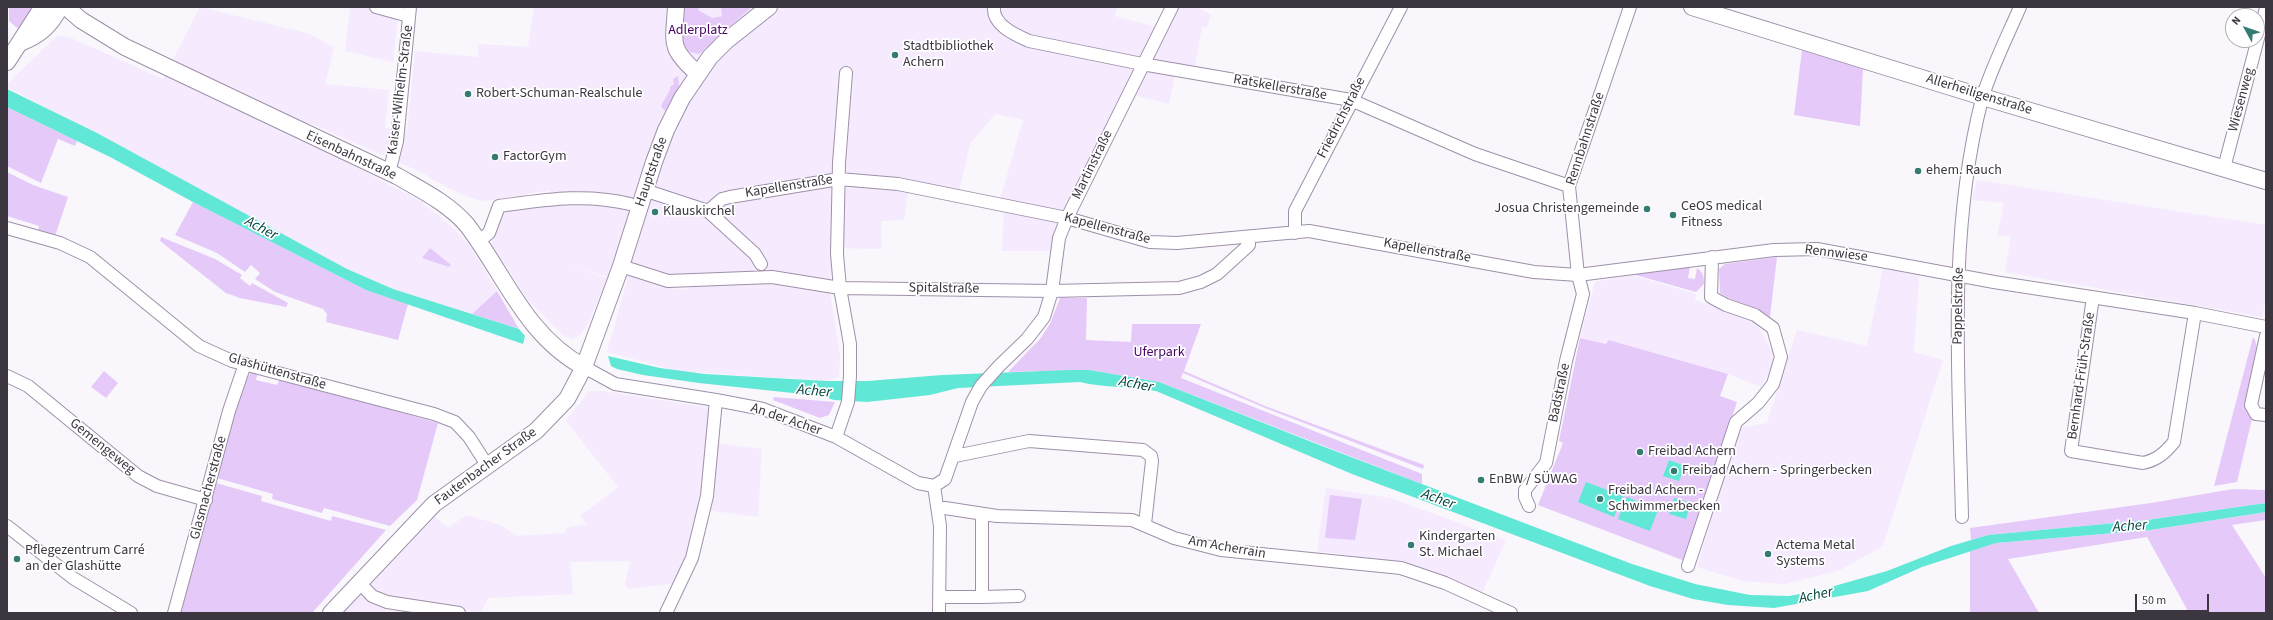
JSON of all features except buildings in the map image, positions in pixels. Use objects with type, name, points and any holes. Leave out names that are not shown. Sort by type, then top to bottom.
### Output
[{"type":"street","points":[[7,62],[22,42],[38,14],[43,9],[50,7]]},
{"type":"street","points":[[22,42],[37,36],[54,20],[60,7]]},
{"type":"street","name":"Eisenbahnstraße","points":[[66,7],[81,20],[125,47],[389,173],[436,199],[456,213],[479,241],[523,313],[540,335],[557,350],[584,367]]},
{"type":"street","points":[[376,7],[410,11]]},
{"type":"street","points":[[676,7],[674,46],[684,61],[698,74]]},
{"type":"street","name":"Hauptstraße","points":[[584,367],[621,266],[644,190],[670,121],[698,74],[726,41],[769,7]]},
{"type":"street","name":"Ratskellerstraße","points":[[994,7],[995,15],[1004,27],[1015,35],[1029,41],[1142,64],[1351,100],[1475,154],[1569,186]]},
{"type":"street","name":"Martinstraße","points":[[934,486],[945,479],[955,456],[972,402],[981,386],[1020,346],[1044,317],[1052,291],[1059,238],[1067,218],[1142,64],[1172,7]]},
{"type":"street","name":"Friedrichstraße","points":[[1295,233],[1295,211],[1351,100],[1401,7]]},
{"type":"street","name":"Rennbahnstraße","points":[[1578,275],[1569,186],[1630,7]]},
{"type":"street","name":"Allerheiligenstraße","points":[[1692,7],[1983,97],[2266,180]]},
{"type":"street","name":"Pappelstraße","points":[[1962,517],[1957,375],[1959,274],[1967,169],[1983,97],[2020,7]]},
{"type":"street","name":"Wiesenweg","points":[[2224,168],[2266,8]]},
{"type":"street","name":"Kaiser-Wilhelm-Straße","points":[[389,173],[397,141],[410,11]]},
{"type":"street","points":[[836,437],[848,402],[850,376],[850,344],[840,288],[837,254],[839,179],[846,73]]},
{"type":"street","name":"Kapellenstraße","points":[[708,211],[722,199],[730,197],[839,179],[898,184],[1067,218],[1150,242],[1177,243],[1309,231],[1534,272],[1578,275]]},
{"type":"street","points":[[644,190],[708,211],[755,254],[761,264],[771,269],[772,277]]},
{"type":"street","points":[[479,241],[489,233],[499,206],[560,198],[605,198],[630,204]]},
{"type":"street","name":"Glashüttenstraße","points":[[7,228],[60,243],[90,257],[199,346],[232,361],[434,414],[455,422],[469,437],[487,465]]},
{"type":"street","name":"Spitalstraße","points":[[621,266],[668,281],[772,277],[840,288],[1052,291],[1179,288],[1201,282],[1221,270],[1249,245],[1250,237]]},
{"type":"street","name":"Rennwiese","points":[[1578,275],[1774,250],[1817,249],[1959,274]]},
{"type":"street","points":[[1688,566],[1736,422],[1758,403],[1773,384],[1781,358],[1773,328],[1755,315],[1726,305],[1711,296],[1712,257]]},
{"type":"street","points":[[755,277],[761,264]]},
{"type":"street","name":"Bernhard-Früh-Straße","points":[[1959,274],[2195,313],[2266,327]]},
{"type":"street","name":"Badstraße","points":[[1529,506],[1525,497],[1525,490],[1546,462],[1566,361],[1583,294],[1578,275]]},
{"type":"street","name":"Bernhard-Früh-Straße","points":[[2093,297],[2071,451],[2143,463],[2154,460],[2166,452],[2174,442],[2195,313]]},
{"type":"street","points":[[2261,415],[2251,405],[2266,336]]},
{"type":"street","name":"Glasmacherstraße","points":[[174,613],[230,411],[245,364]]},
{"type":"street","name":"An der Acher","points":[[584,367],[615,384],[763,409],[836,437],[918,482],[934,486]]},
{"type":"street","name":"Fautenbacher Straße","points":[[331,613],[434,504],[487,465],[527,439],[559,410],[575,387],[584,367]]},
{"type":"street","name":"Gemengeweg","points":[[7,376],[28,386],[138,476],[157,486],[206,500]]},
{"type":"street","points":[[666,613],[692,558],[705,504],[711,471],[716,400]]},
{"type":"street","points":[[955,456],[1028,441],[1144,450],[1151,456],[1152,461],[1150,494],[1144,524]]},
{"type":"street","points":[[934,486],[940,526],[940,613]]},
{"type":"street","name":"Am Acherrain","points":[[938,509],[945,508],[982,514],[1114,518],[1144,524],[1174,538],[1221,550],[1401,568],[1445,583],[1511,613]]},
{"type":"street","points":[[982,514],[982,597]]},
{"type":"street","points":[[7,526],[73,578],[131,613]]},
{"type":"street","points":[[359,582],[372,596],[387,602],[459,613]]},
{"type":"street","points":[[940,597],[1019,596]]},
{"type":"shaded area","points":[[200,7],[310,34],[334,48],[325,84],[389,90],[385,128],[407,131],[415,51],[478,57],[478,44],[528,47],[534,7],[1117,7],[1115,16],[1163,29],[1174,7],[1197,7],[1211,15],[1207,27],[1202,27],[1194,70],[1177,66],[1169,104],[1126,93],[1053,251],[1002,251],[1004,207],[998,206],[1023,120],[995,114],[970,144],[958,196],[909,185],[904,220],[881,221],[882,249],[834,248],[830,292],[840,356],[839,377],[826,381],[678,371],[607,352],[629,274],[666,287],[685,290],[698,284],[614,261],[608,277],[561,263],[607,278],[587,326],[579,336],[572,339],[564,336],[527,299],[492,244],[504,209],[551,202],[550,190],[488,201],[479,200],[465,196],[435,181],[423,173],[309,123],[301,138],[422,202],[449,224],[468,243],[497,291],[472,314],[393,289],[347,269],[7,87],[7,84],[57,36],[69,37],[163,79]]},
{"type":"shaded area","points":[[350,7],[399,7],[393,62],[345,51]]},
{"type":"shaded area","points":[[1977,180],[2266,225],[2266,297],[2262,317],[2005,272],[2011,236],[1997,236],[2004,203],[1972,200]]},
{"type":"shaded area","points":[[1883,269],[1919,276],[1914,352],[1943,360],[1883,546],[1840,570],[1785,584],[1742,581],[1697,567],[1739,428],[1767,423],[1797,330],[1867,346]]},
{"type":"shaded area","points":[[1632,275],[1696,294],[1695,300],[1755,321],[1772,351],[1773,364],[1761,387],[1728,374],[1610,340],[1606,344],[1580,338],[1595,282]]},
{"type":"shaded area","points":[[589,391],[603,391],[717,409],[714,443],[762,449],[758,517],[699,509],[690,555],[677,583],[629,589],[625,584],[630,561],[570,562],[573,594],[488,598],[481,612],[386,600],[385,613],[344,613],[435,517],[448,528],[466,515],[501,525],[517,536],[565,533],[565,528],[587,524],[580,516],[618,487],[566,421]]},
{"type":"shaded area","name":"Kindergarten St. Michael","points":[[1326,488],[1390,498],[1506,540],[1483,591],[1478,592],[1411,564],[1317,551]]},
{"type":"green space","points":[[9,7],[30,7],[34,11],[22,27],[17,28],[9,21]]},
{"type":"green space","name":"Adlerplatz","points":[[683,7],[700,7],[698,10],[712,18],[722,16],[721,9],[723,7],[752,7],[699,54],[689,52],[681,44]]},
{"type":"green space","points":[[1802,50],[1863,69],[1860,126],[1794,115]]},
{"type":"green space","points":[[678,76],[679,86],[665,111],[661,106],[670,90],[670,87],[674,84],[673,79]]},
{"type":"green space","points":[[7,107],[77,141],[75,146],[58,139],[41,183],[7,166]]},
{"type":"green space","points":[[7,172],[33,185],[68,197],[54,239],[37,233],[39,226],[7,216]]},
{"type":"green space","points":[[193,202],[366,290],[408,304],[398,340],[326,322],[327,314],[323,309],[275,292],[255,279],[260,273],[251,265],[245,272],[217,253],[175,235]]},
{"type":"green space","points":[[161,237],[215,259],[242,275],[240,278],[250,286],[252,283],[288,303],[286,307],[240,298],[226,293],[160,241]]},
{"type":"green space","points":[[430,248],[451,265],[449,267],[422,258]]},
{"type":"green space","points":[[1777,257],[1770,317],[1720,293],[1719,269],[1725,264]]},
{"type":"green space","points":[[1690,267],[1688,278],[1695,279],[1697,268],[1701,271],[1703,276],[1704,284],[1696,292],[1632,274]]},
{"type":"green space","points":[[497,291],[519,329],[472,314]]},
{"type":"green space","name":"Uferpark","points":[[1060,298],[1087,298],[1086,340],[1131,342],[1132,324],[1201,324],[1184,371],[1265,406],[1424,465],[1423,469],[1265,408],[1183,373],[1181,378],[1422,474],[1422,484],[1159,382],[1089,370],[1008,372],[1040,339],[1050,324]]},
{"type":"green space","points":[[2253,337],[2256,343],[2257,363],[2246,409],[2252,419],[2237,482],[2214,486]]},
{"type":"green space","name":"Freibad Achern","points":[[1580,338],[1606,344],[1609,340],[1728,374],[1720,396],[1737,402],[1685,561],[1538,505],[1563,443],[1559,441]]},
{"type":"green space","points":[[104,371],[118,383],[106,398],[91,387]]},
{"type":"green space","points":[[258,372],[256,380],[277,385],[280,378],[438,423],[417,500],[390,526],[324,508],[322,513],[272,499],[273,494],[217,478],[243,381],[251,373]]},
{"type":"green space","points":[[774,397],[835,402],[829,415],[820,418],[773,400]]},
{"type":"green space","points":[[216,483],[262,496],[261,501],[331,521],[332,516],[386,530],[312,613],[180,613]]},
{"type":"green space","points":[[2233,489],[2266,490],[2266,503],[2147,520],[1988,535],[1971,540],[1970,528],[2151,503]]},
{"type":"green space","points":[[1330,495],[1362,499],[1355,540],[1325,538]]},
{"type":"green space","points":[[2266,512],[2266,520],[2232,525],[2266,578],[2266,613],[2189,613],[2147,537],[2008,559],[2039,613],[1970,613],[1970,551],[1996,543],[2150,530]]},
{"type":"water","name":"Acher","points":[[7,89],[97,133],[347,269],[393,289],[519,329],[525,336],[523,344],[366,290],[193,202],[112,158],[7,107]]},
{"type":"water","name":"Acher","points":[[608,356],[660,368],[705,374],[826,381],[868,381],[942,375],[1089,370],[1159,382],[1632,564],[1695,584],[1750,595],[1789,596],[1817,591],[1887,571],[1951,546],[1988,535],[2147,520],[2266,503],[2266,512],[2150,530],[1996,543],[1922,567],[1868,591],[1774,608],[1728,605],[1693,599],[1650,586],[1352,474],[1156,391],[1080,382],[958,388],[930,395],[867,402],[834,400],[821,396],[699,383],[643,375],[617,369],[611,366]]},
{"type":"water","name":"Freibad Achern - Springerbecken","points":[[1669,460],[1685,466],[1679,481],[1663,476]]},
{"type":"water","name":"Freibad Achern - Schwimmerbecken","points":[[1586,482],[1623,496],[1614,517],[1578,502]]},
{"type":"water","points":[[1627,497],[1658,510],[1650,531],[1618,519]]},
{"type":"water","points":[[1674,498],[1691,503],[1686,519],[1669,514]]},
{"type":"place","name":"Stadtbibliothek Achern","points":[[895,55]]},
{"type":"place","name":"Robert-Schuman-Realschule","points":[[468,94]]},
{"type":"place","name":"FactorGym","points":[[495,157]]},
{"type":"place","name":"ehem. Rauch","points":[[1918,171]]},
{"type":"place","name":"Josua Christengemeinde","points":[[1647,209]]},
{"type":"place","name":"Klauskirchel","points":[[655,212]]},
{"type":"place","name":"CeOS medical Fitness","points":[[1673,215]]},
{"type":"place","name":"Freibad Achern","points":[[1640,452]]},
{"type":"place","name":"Freibad Achern - Springerbecken","points":[[1674,471]]},
{"type":"place","name":"EnBW / SÜWAG","points":[[1481,480]]},
{"type":"place","name":"Freibad Achern - Schwimmerbecken","points":[[1600,499]]},
{"type":"place","name":"Kindergarten St. Michael","points":[[1411,545]]},
{"type":"place","name":"Actema Metal Systems","points":[[1768,554]]},
{"type":"place","name":"Pflegezentrum Carré an der Glashütte","points":[[17,559]]}]
